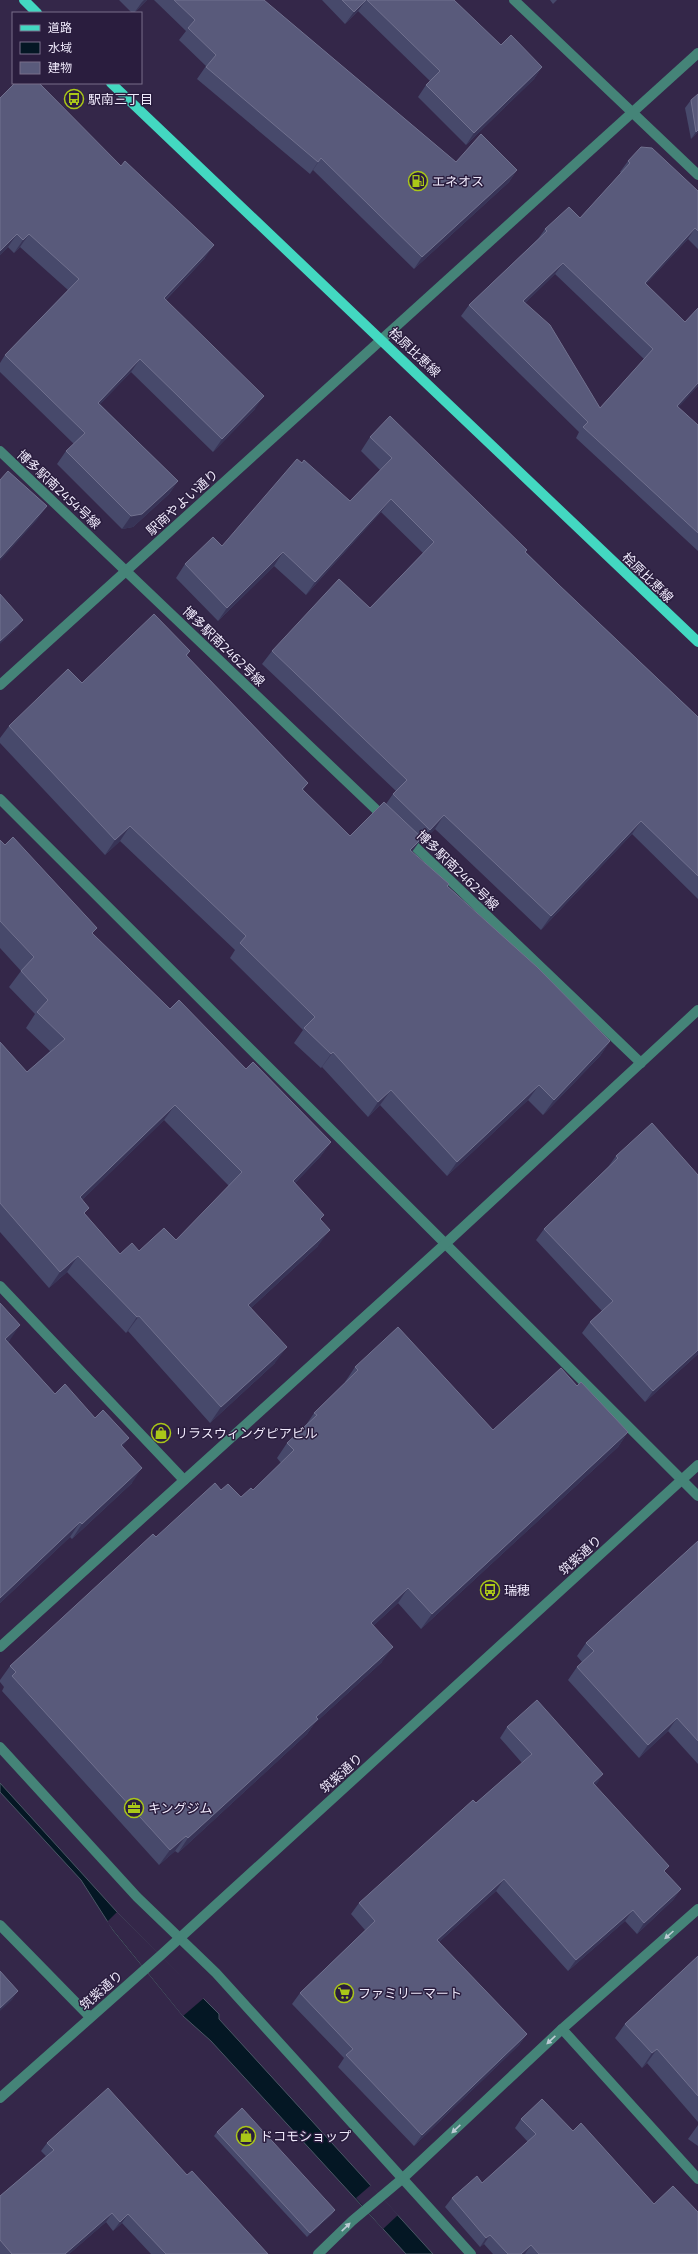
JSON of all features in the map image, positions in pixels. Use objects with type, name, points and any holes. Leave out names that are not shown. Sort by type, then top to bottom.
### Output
[{"type":"main road","points":[[24,0],[36,12]]},
{"type":"main road","name":"桧原比恵線","points":[[112,84],[382,339],[698,642]]},
{"type":"street","points":[[514,0],[698,174]]},
{"type":"street","name":"駅南やよい通り","points":[[0,685],[698,53]]},
{"type":"street","name":"博多駅南2454号線","points":[[0,451],[126,570]]},
{"type":"street","name":"博多駅南2462号線","points":[[126,570],[641,1063]]},
{"type":"street","points":[[0,798],[698,1496]]},
{"type":"street","points":[[0,1647],[445,1244],[698,1010]]},
{"type":"street","points":[[0,1286],[184,1480]]},
{"type":"street","name":"筑紫通り","points":[[0,2098],[90,2016],[180,1938],[698,1465]]},
{"type":"street","points":[[0,1747],[137,1897],[221,1979],[471,2254]]},
{"type":"street","points":[[318,2254],[352,2222],[402,2179],[562,2029],[698,1909]]},
{"type":"street","points":[[0,1924],[90,2016]]},
{"type":"street","points":[[562,2029],[698,2179]]},
{"type":"water","points":[[0,1783],[117,1912],[219,2014],[219,2019],[433,2254],[406,2254],[211,2041],[183,2016],[113,1930],[81,1880],[0,1792]]},
{"type":"pier","points":[[117,1912],[204,1998],[183,2016],[107,1922]]},
{"type":"pier","points":[[371,2185],[398,2215],[383,2229],[356,2198]]},
{"type":"building","points":[[174,0],[264,0],[456,162],[481,134],[517,170],[422,257],[321,158],[318,162],[206,67],[216,55],[188,28],[195,20]]},
{"type":"building","points":[[342,0],[366,0],[354,12]]},
{"type":"building","points":[[367,0],[454,0],[501,45],[511,35],[542,67],[474,133],[426,85],[440,71]]},
{"type":"building","points":[[14,84],[40,84],[121,166],[125,161],[214,245],[164,298],[264,396],[222,439],[140,359],[98,403],[178,481],[142,514],[131,516],[66,451],[85,433],[5,355],[79,279],[29,234],[23,240],[17,234],[0,251],[0,98]]},
{"type":"building","points":[[698,94],[698,130],[696,132],[691,100]]},
{"type":"building","points":[[641,147],[652,148],[698,191],[698,231],[695,228],[645,283],[685,322],[698,308],[698,383],[677,406],[698,425],[698,533],[583,427],[588,422],[469,305],[547,231],[545,229],[569,207],[580,218],[630,163],[628,161]],"holes":[[[563,263],[653,349],[600,408],[550,325],[523,301]]]},
{"type":"building","points":[[390,416],[527,550],[525,552],[698,717],[698,876],[641,821],[551,916],[444,815],[430,830],[393,794],[407,780],[272,651],[339,579],[370,608],[434,542],[391,499],[315,582],[283,552],[227,608],[185,564],[213,537],[222,546],[297,459],[302,463],[304,460],[350,501],[392,458],[370,437]]},
{"type":"building","points":[[8,471],[47,506],[0,558],[0,480]]},
{"type":"building","points":[[0,594],[23,620],[0,641]]},
{"type":"building","points":[[154,614],[190,651],[186,655],[308,783],[302,789],[350,836],[384,802],[422,838],[410,850],[449,884],[447,886],[537,967],[610,1041],[554,1100],[539,1085],[457,1162],[391,1090],[378,1102],[333,1052],[331,1054],[304,1028],[315,1017],[240,943],[246,936],[130,826],[115,840],[9,726],[68,669],[82,683]]},
{"type":"building","points":[[13,837],[97,928],[92,933],[170,1009],[179,1000],[246,1069],[253,1062],[331,1142],[293,1181],[324,1215],[320,1219],[330,1230],[248,1305],[287,1347],[221,1407],[139,1316],[137,1317],[78,1256],[60,1272],[0,1203],[0,1042],[27,1072],[65,1039],[37,1012],[48,1000],[21,971],[34,957],[0,921],[0,840],[5,845]],"holes":[[[175,1105],[242,1172],[176,1240],[164,1228],[139,1251],[132,1243],[120,1254],[84,1213],[89,1208],[80,1197]]]},
{"type":"building","points":[[652,1123],[698,1175],[698,1350],[653,1391],[590,1322],[613,1301],[544,1229],[618,1158],[616,1156]]},
{"type":"building","points":[[0,1303],[20,1325],[5,1339],[55,1394],[65,1384],[95,1418],[103,1410],[129,1438],[121,1445],[142,1468],[82,1524],[80,1522],[0,1598]]},
{"type":"building","points":[[398,1327],[493,1430],[561,1368],[577,1386],[581,1382],[628,1432],[432,1614],[408,1588],[371,1623],[393,1647],[316,1717],[318,1719],[188,1838],[186,1836],[170,1850],[12,1676],[16,1672],[10,1666],[153,1534],[156,1537],[215,1483],[221,1490],[228,1484],[241,1497],[251,1488],[253,1490],[294,1450],[287,1443],[317,1415],[314,1413],[358,1370],[355,1367]]},
{"type":"building","points":[[698,1541],[698,1741],[677,1718],[648,1745],[577,1667],[594,1651],[586,1643]]},
{"type":"building","points":[[537,1700],[603,1774],[593,1783],[669,1866],[664,1871],[681,1889],[644,1923],[633,1910],[576,1960],[504,1879],[437,1940],[527,2034],[422,2135],[346,2055],[353,2049],[300,1993],[375,1921],[359,1903],[473,1800],[476,1803],[532,1754],[507,1727]]},
{"type":"building","points":[[698,1956],[698,2096],[657,2049],[652,2053],[625,2024]]},
{"type":"building","points":[[0,1971],[18,1991],[0,2008]]},
{"type":"building","points":[[108,2088],[187,2175],[192,2171],[268,2254],[166,2254],[128,2214],[120,2222],[112,2213],[65,2254],[12,2254],[0,2240],[0,2196],[54,2150],[47,2143]]},
{"type":"building","points":[[542,2099],[573,2131],[581,2123],[654,2204],[673,2186],[698,2212],[698,2254],[539,2254],[531,2245],[521,2254],[508,2254],[490,2235],[486,2238],[452,2198],[477,2176],[482,2183],[536,2134],[521,2119]]},
{"type":"building","points":[[242,2108],[335,2210],[310,2233],[217,2132]]},
{"type":"place","name":"駅南三丁目","points":[[74,99]]},
{"type":"place","name":"エネオス","points":[[418,181]]},
{"type":"place","name":"リラスウィングピアビル","points":[[161,1433]]},
{"type":"place","name":"瑞穂","points":[[490,1590]]},
{"type":"place","name":"キングジム","points":[[134,1808]]},
{"type":"place","name":"ファミリーマート","points":[[344,1993]]},
{"type":"place","name":"ドコモショップ","points":[[246,2136]]}]
